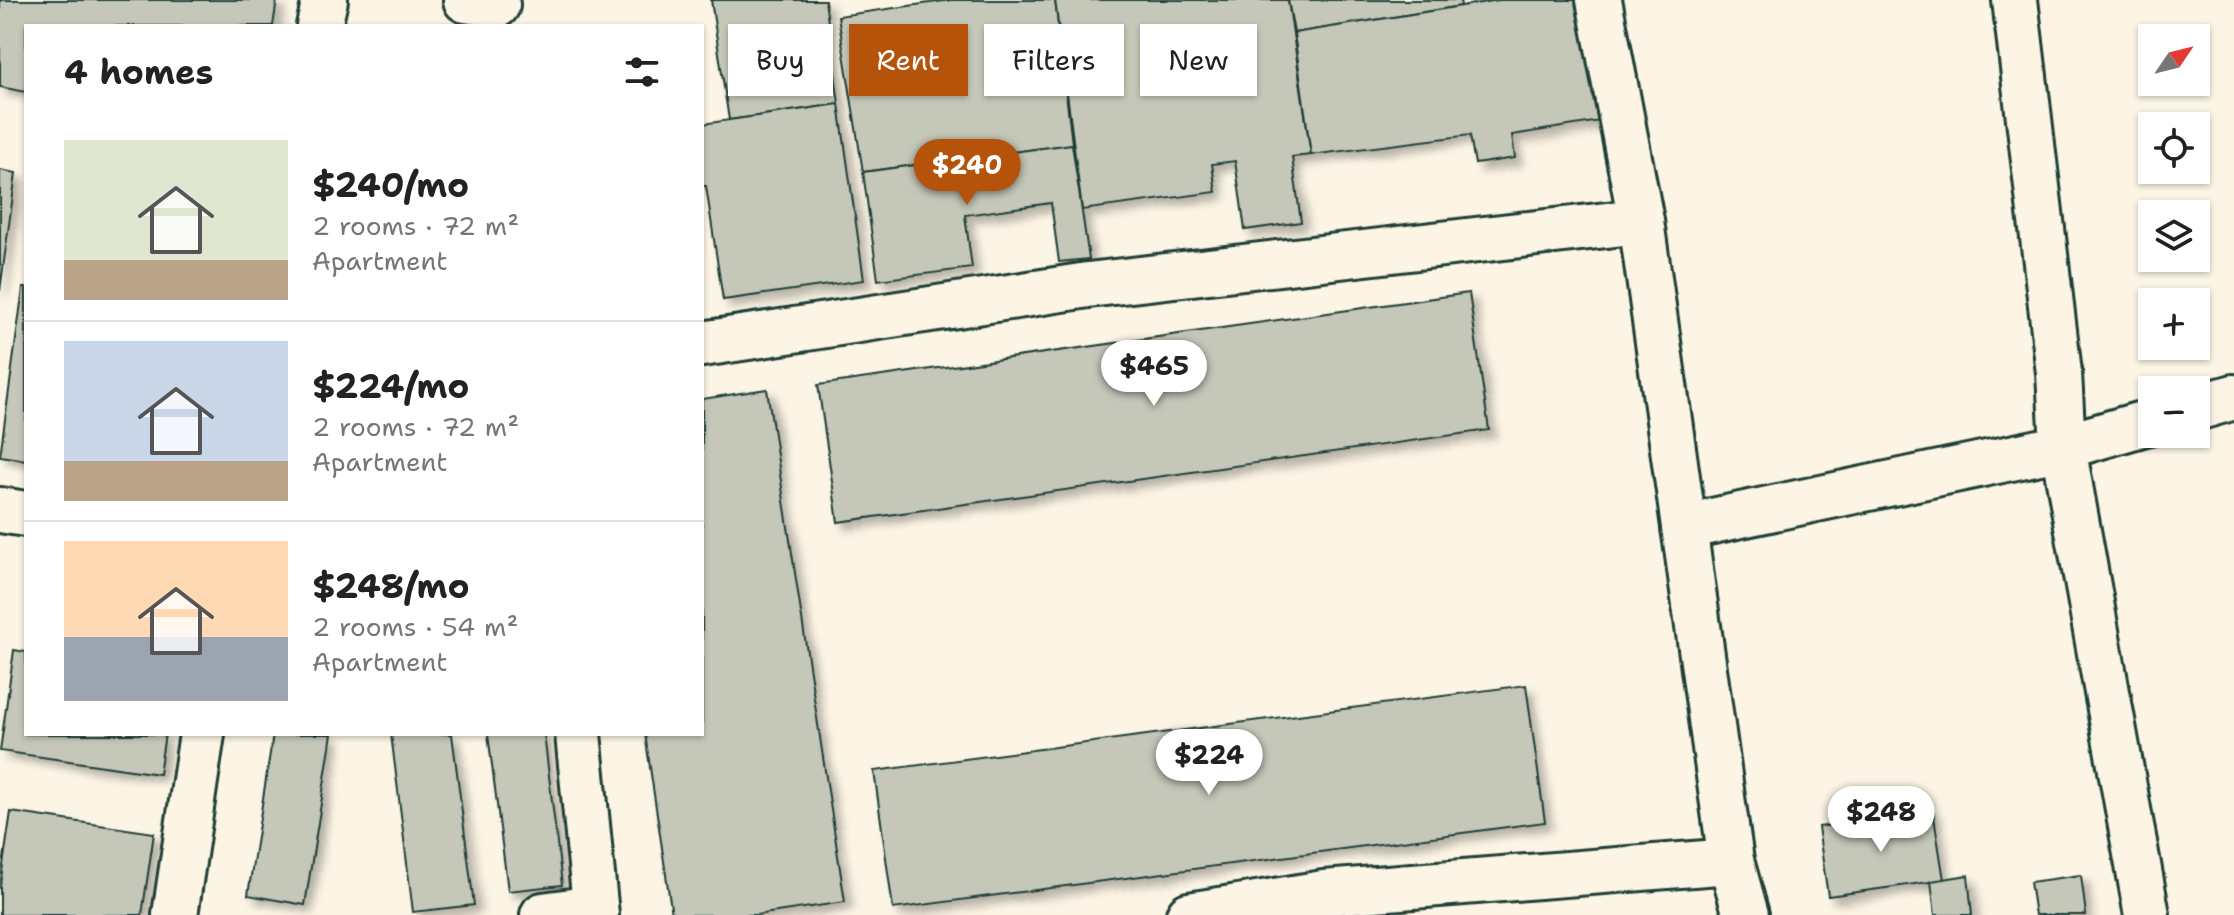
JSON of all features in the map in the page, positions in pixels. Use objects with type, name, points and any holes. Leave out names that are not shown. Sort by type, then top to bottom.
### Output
[{"type":"street","points":[[319,24],[325,0]]},
{"type":"street","points":[[1599,0],[1641,221],[1731,861],[1746,915]]},
{"type":"street","points":[[2015,0],[2059,373],[2063,447],[2147,915]]},
{"type":"street","points":[[704,344],[1088,285],[1641,221]]},
{"type":"street","points":[[2210,404],[2234,397]]},
{"type":"street","points":[[1684,527],[2063,447],[2138,425]]},
{"type":"street","points":[[0,510],[24,514]]},
{"type":"street","points":[[175,915],[202,736]]},
{"type":"street","points":[[543,915],[595,912],[578,736]]},
{"type":"street","points":[[1189,915],[1324,893],[1731,861]]},
{"type":"building","points":[[0,0],[277,0],[273,24],[24,24],[24,92],[0,87]]},
{"type":"building","points":[[711,0],[825,0],[828,24],[728,24],[728,96],[833,96],[833,59],[839,104],[729,120]]},
{"type":"building","points":[[951,0],[1055,0],[1058,24],[984,24],[984,96],[1066,96],[1072,144],[863,172],[851,96],[968,96],[968,24],[849,24],[849,85],[838,16]]},
{"type":"building","points":[[1055,0],[1288,0],[1311,155],[1292,157],[1301,222],[1245,230],[1235,161],[1212,164],[1216,192],[1082,210],[1067,96],[1124,96],[1124,24],[1058,24]]},
{"type":"building","points":[[1288,0],[1460,0],[1461,6],[1294,33]]},
{"type":"building","points":[[1499,0],[1581,0],[1600,121],[1512,135],[1515,158],[1475,164],[1470,135],[1311,155],[1294,33]]},
{"type":"building","points":[[839,104],[864,280],[723,300],[704,186],[704,124]]},
{"type":"building","points":[[1072,144],[1089,259],[1059,262],[1051,203],[965,215],[972,268],[878,280],[863,172]]},
{"type":"building","points":[[0,170],[16,173],[0,291]]},
{"type":"building","points":[[23,288],[24,288],[24,460],[0,456]]},
{"type":"building","points":[[1469,293],[1489,430],[838,522],[818,385]]},
{"type":"building","points":[[767,389],[845,902],[756,915],[672,915],[645,736],[704,736],[704,399]]},
{"type":"building","points":[[14,650],[24,652],[24,736],[165,736],[159,774],[0,751]]},
{"type":"building","points":[[1526,685],[1545,822],[893,909],[874,771]]},
{"type":"building","points":[[273,736],[332,736],[305,905],[248,895]]},
{"type":"building","points":[[391,736],[452,736],[474,905],[413,912]]},
{"type":"building","points":[[488,736],[544,736],[562,885],[508,891]]},
{"type":"building","points":[[1933,811],[1944,880],[1828,896],[1818,827]]},
{"type":"building","points":[[11,812],[154,833],[142,915],[0,915],[0,885]]},
{"type":"building","points":[[1968,875],[1972,915],[1935,915],[1931,881]]},
{"type":"building","points":[[2081,875],[2086,915],[2035,915],[2030,882]]}]
